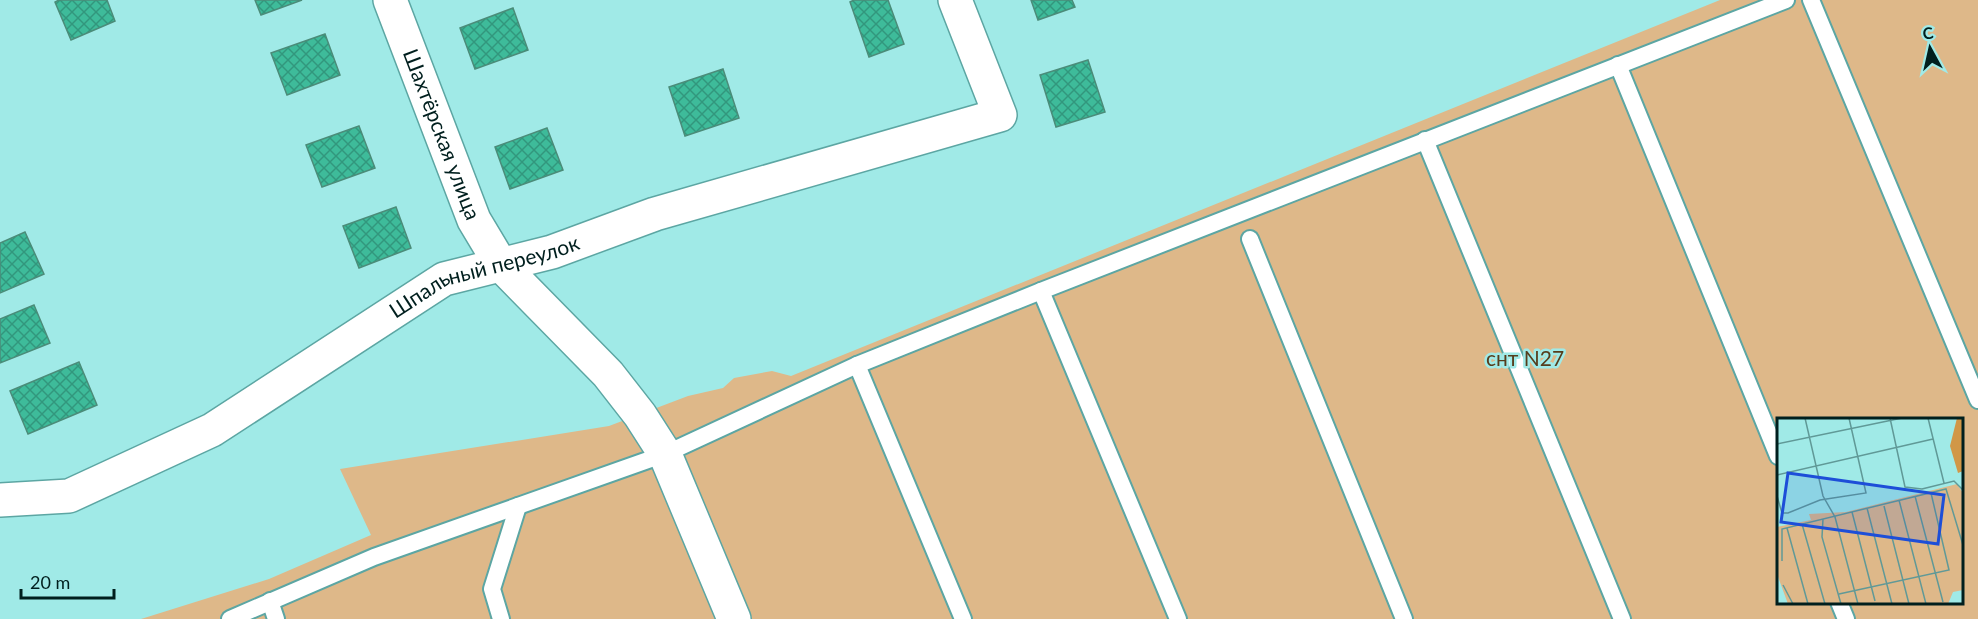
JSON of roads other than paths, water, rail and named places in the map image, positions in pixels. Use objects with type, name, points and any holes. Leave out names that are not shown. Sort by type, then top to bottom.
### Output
[{"type":"street","name":"Шахтёрская улица","points":[[390,0],[474,220],[501,264],[608,374],[640,415],[665,454],[734,619]]},
{"type":"street","name":"Шпальный переулок","points":[[0,500],[69,496],[212,430],[444,279],[552,252],[655,214],[1000,115],[955,0]]},
{"type":"lane","points":[[230,619],[374,557],[665,454],[857,365],[1786,0]]},
{"type":"lane","points":[[1811,0],[1978,400]]},
{"type":"lane","points":[[1618,65],[1777,451]]},
{"type":"lane","points":[[1425,140],[1622,619]]},
{"type":"lane","points":[[1250,239],[1404,619]]},
{"type":"lane","points":[[1041,291],[1178,619]]},
{"type":"lane","points":[[857,365],[963,619]]},
{"type":"lane","points":[[501,619],[492,589],[518,506]]},
{"type":"lane","points":[[270,602],[276,619]]},
{"type":"lane","points":[[1839,604],[1845,619]]},
{"type":"park label","name":"снт N27","points":[[1525,359]]}]
